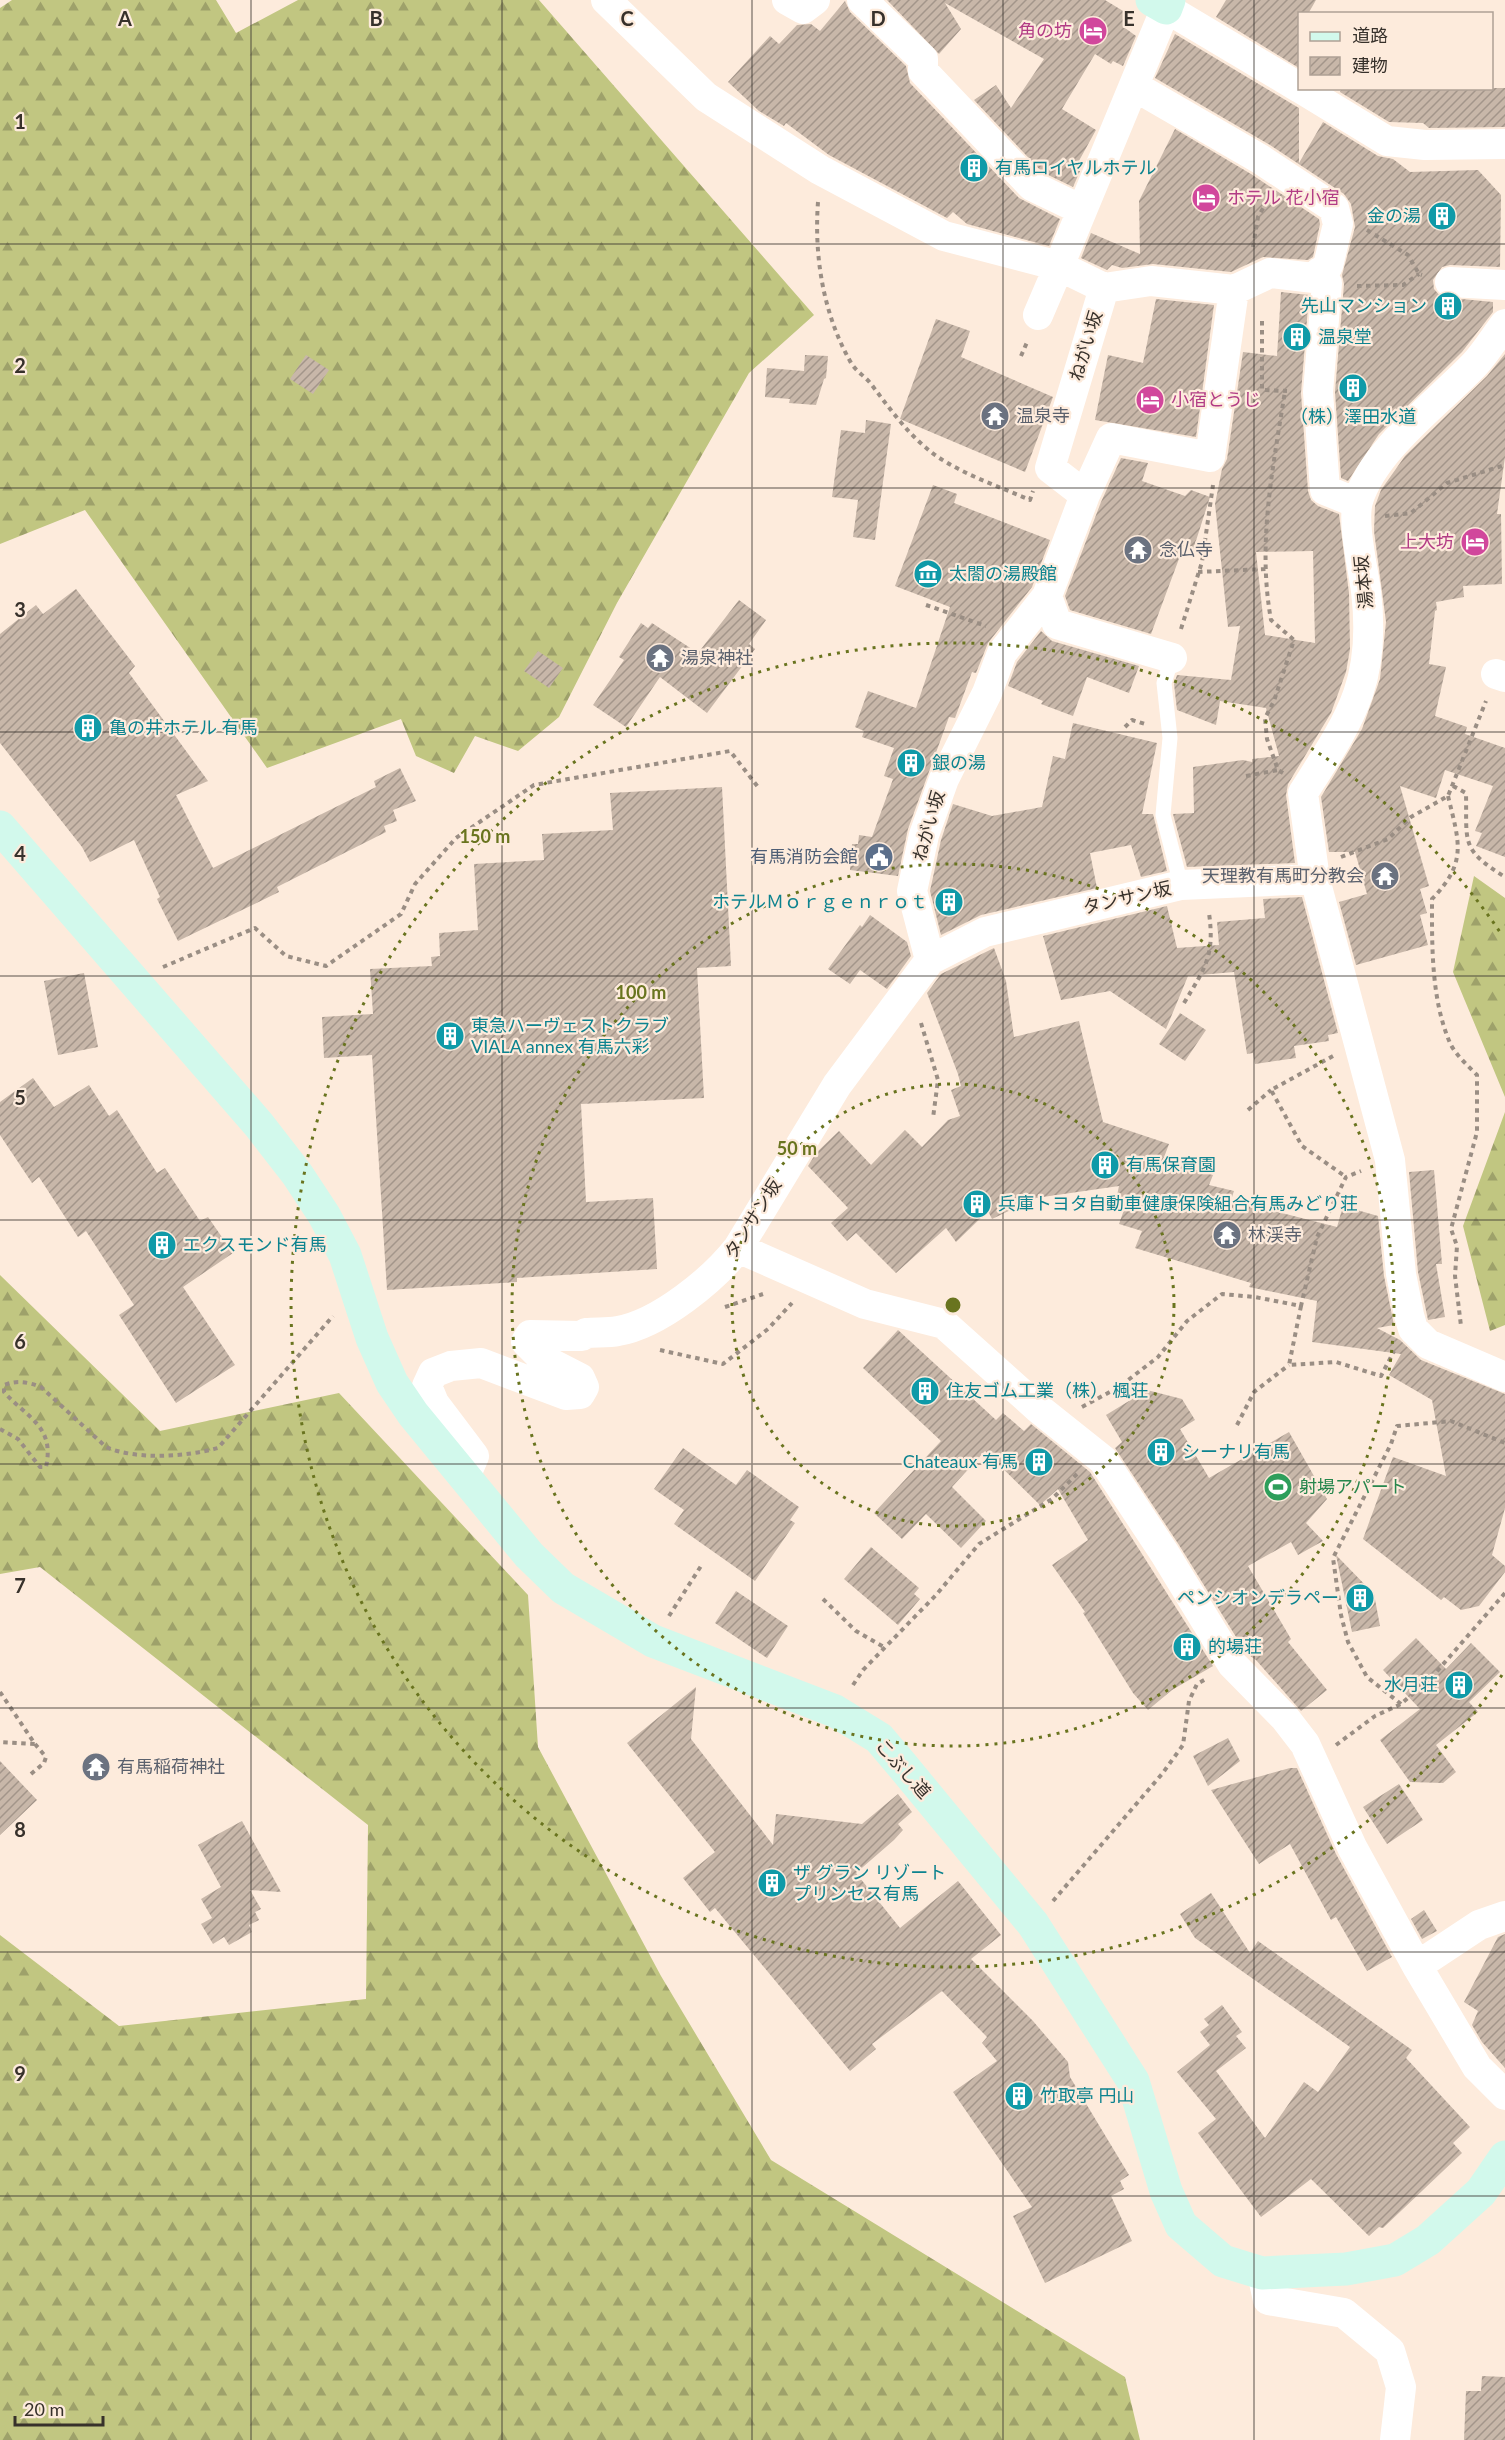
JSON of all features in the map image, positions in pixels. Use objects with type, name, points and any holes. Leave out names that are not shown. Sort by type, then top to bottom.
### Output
[{"type":"street","name":"ねがい坂","points":[[606,0],[706,97],[820,170],[944,236],[1059,266],[1104,288],[1050,468]]},
{"type":"street","points":[[787,0],[803,9],[815,0]]},
{"type":"street","points":[[862,0],[923,59],[923,71],[1032,186],[1082,210]]},
{"type":"street","points":[[1038,315],[1134,86],[1162,3],[1298,87]]},
{"type":"street","points":[[1134,86],[1283,174],[1334,208],[1338,225],[1324,278],[1318,392],[1325,490],[1358,510]]},
{"type":"street","points":[[1303,90],[1387,141],[1425,145],[1505,144]]},
{"type":"street","points":[[1104,288],[1151,281],[1234,291],[1270,273],[1324,278]]},
{"type":"street","points":[[1450,282],[1505,285]]},
{"type":"street","points":[[1210,457],[1234,291]]},
{"type":"street","name":"湯本坂","points":[[1303,793],[1348,723],[1364,681],[1369,635],[1358,510],[1369,474],[1430,406],[1475,363],[1505,324]]},
{"type":"street","name":"ねがい坂","points":[[930,960],[912,891],[924,835],[944,778],[987,693],[1002,654],[1047,596],[1085,495],[1111,438],[1210,457]]},
{"type":"street","points":[[1050,468],[1085,495]]},
{"type":"street","points":[[1047,596],[1057,624],[1172,658]]},
{"type":"street","points":[[1303,793],[1314,873],[1390,1160],[1401,1274],[1405,1303],[1413,1329],[1428,1344],[1493,1371]]},
{"type":"street","name":"こぶし道","points":[[0,827],[259,1125],[297,1174],[324,1215],[345,1255],[372,1338],[392,1383],[529,1556],[563,1588],[652,1641],[835,1711],[879,1738],[906,1760],[1033,1924],[1133,2081],[1166,2191],[1181,2225],[1223,2261],[1262,2273],[1346,2269],[1395,2260],[1428,2241],[1481,2192],[1505,2157]]},
{"type":"street","name":"タンサン坂","points":[[465,1477],[474,1456],[434,1403],[427,1386],[432,1373],[451,1366],[481,1363],[566,1395],[580,1394],[584,1387],[579,1378],[543,1359],[526,1342],[530,1335],[582,1336],[586,1333],[619,1331],[681,1301],[708,1282],[738,1248],[837,1085],[930,960],[985,932],[1193,884],[1314,873]]},
{"type":"street","points":[[738,1248],[866,1304],[944,1324],[1103,1460],[1166,1554],[1232,1664],[1285,1718],[1305,1744],[1367,1876],[1417,1966],[1472,2059],[1505,2095]]},
{"type":"street","points":[[1417,1966],[1479,1925],[1505,1916]]},
{"type":"street","points":[[1262,2273],[1268,2300],[1344,2313],[1390,2351],[1401,2387],[1395,2440]]},
{"type":"lane","points":[[1172,658],[1164,683],[1170,738],[1163,815],[1193,884]]},
{"type":"path","points":[[1283,174],[1258,217],[1251,261],[1260,278],[1262,390],[1285,391],[1266,515],[1266,569],[1271,620],[1294,640],[1274,701],[1264,718],[1267,739],[1278,770],[1283,773],[1297,793],[1303,793]]},
{"type":"path","points":[[817,195],[817,255],[827,302],[841,341],[850,363],[870,381],[906,430],[936,455],[983,481],[1030,500],[1040,469],[1050,468]]},
{"type":"path","points":[[1324,278],[1374,288],[1403,285],[1419,274],[1408,255],[1380,236],[1336,216]]},
{"type":"path","points":[[1172,658],[1198,572],[1216,462],[1210,457]]},
{"type":"path","points":[[1358,510],[1411,513],[1447,483],[1505,465]]},
{"type":"path","points":[[1198,572],[1266,569]]},
{"type":"path","points":[[926,605],[1015,636]]},
{"type":"path","points":[[1314,873],[1388,839],[1411,817],[1448,796],[1501,675]]},
{"type":"path","points":[[132,981],[255,928],[286,956],[326,966],[401,914],[415,884],[456,838],[534,785],[730,751],[758,787]]},
{"type":"path","points":[[1246,776],[1278,770]]},
{"type":"path","points":[[1453,786],[1466,793],[1469,848],[1478,860],[1505,877]]},
{"type":"path","points":[[1448,796],[1459,842],[1456,862],[1449,882],[1432,899],[1432,933],[1438,1002],[1450,1045],[1476,1075],[1477,1132],[1450,1229],[1457,1246],[1454,1261],[1458,1317],[1465,1340],[1485,1354],[1493,1371]]},
{"type":"path","points":[[1184,1003],[1208,963],[1212,934],[1193,884]]},
{"type":"path","points":[[908,989],[929,1043],[938,1080],[933,1118]]},
{"type":"path","points":[[1248,1110],[1271,1090],[1360,1041]]},
{"type":"path","points":[[1271,1090],[1302,1146],[1346,1177]]},
{"type":"path","points":[[1289,1365],[1317,1236],[1346,1177],[1390,1160]]},
{"type":"path","points":[[693,1357],[723,1364],[768,1329],[813,1282]]},
{"type":"path","points":[[857,1679],[884,1647],[936,1595],[979,1544],[1052,1499],[1086,1446],[1077,1418],[1082,1407],[1119,1387],[1158,1357],[1187,1321],[1222,1294],[1255,1297],[1300,1306]]},
{"type":"path","points":[[1237,1425],[1254,1392],[1273,1375],[1289,1365],[1336,1362],[1382,1376],[1400,1340],[1413,1329]]},
{"type":"path","points":[[0,1429],[18,1438],[40,1467],[46,1467],[49,1453],[46,1438],[39,1424],[4,1392],[4,1385],[13,1382],[29,1382],[41,1387],[106,1447],[119,1453],[138,1456],[218,1448],[318,1331]]},
{"type":"path","points":[[1401,1704],[1367,1677],[1348,1642],[1341,1615],[1333,1557],[1391,1444],[1397,1426],[1451,1421],[1505,1443]]},
{"type":"path","points":[[652,1641],[701,1566]]},
{"type":"path","points":[[1314,1762],[1375,1716],[1401,1704],[1432,1677],[1505,1593]]},
{"type":"path","points":[[823,1599],[856,1631],[884,1647]]},
{"type":"path","points":[[1033,1924],[1162,1774],[1183,1746],[1189,1701],[1197,1684],[1232,1664]]},
{"type":"path","points":[[0,1692],[45,1757],[44,1763],[31,1774]]},
{"type":"path","points":[[0,1742],[35,1744]]},
{"type":"green space","points":[[12,0],[216,0],[236,33],[298,0],[539,0],[814,315],[749,373],[617,603],[559,717],[518,751],[475,736],[454,773],[416,756],[401,719],[267,768],[85,510],[0,544],[0,8]]},
{"type":"green space","points":[[1474,876],[1505,898],[1505,1097],[1453,972]]},
{"type":"green space","points":[[1505,1112],[1505,1325],[1490,1331],[1463,1226]]},
{"type":"green space","points":[[0,1275],[160,1431],[339,1393],[528,1595],[538,1747],[661,1976],[771,2160],[1125,2377],[1140,2440],[0,2440],[0,1935],[119,2026],[366,1999],[368,1825],[40,1567],[0,1574]]},
{"type":"building","points":[[887,0],[1105,0],[1133,17],[1125,28],[1136,36],[1123,66],[1113,61],[1111,64],[1095,54],[1062,109],[1096,130],[1075,168],[1080,171],[1073,187],[1042,172],[974,100],[996,85],[1011,108],[1044,59],[945,3],[961,29],[939,54]]},
{"type":"building","points":[[1226,0],[1316,0],[1309,12],[1298,12],[1298,67],[1216,17]]},
{"type":"building","points":[[845,1],[850,12],[906,66],[910,83],[1019,198],[1060,219],[1049,246],[967,224],[953,212],[947,218],[829,155],[786,123],[784,126],[759,111],[728,82],[770,36],[779,44],[797,25],[811,24],[820,31]]},
{"type":"building","points":[[1175,34],[1299,108],[1299,163],[1323,122],[1378,156],[1393,159],[1410,172],[1478,170],[1501,195],[1500,267],[1450,265],[1442,267],[1433,280],[1434,289],[1441,297],[1493,302],[1493,312],[1462,352],[1379,434],[1348,481],[1341,478],[1335,392],[1344,284],[1342,275],[1355,227],[1351,204],[1344,194],[1270,145],[1155,78]]},
{"type":"building","points":[[1493,88],[1505,88],[1505,127],[1429,128],[1423,123],[1389,122],[1340,92],[1341,90],[1493,90]]},
{"type":"building","points":[[1175,129],[1251,174],[1319,219],[1313,257],[1308,260],[1263,257],[1231,272],[1153,264],[1122,268],[1112,265],[1107,270],[1081,258],[1091,233],[1140,254],[1139,201]]},
{"type":"building","points":[[1281,292],[1309,295],[1301,393],[1308,491],[1311,500],[1318,506],[1339,514],[1349,593],[1350,649],[1346,672],[1331,713],[1288,784],[1286,795],[1295,863],[1187,867],[1173,814],[1194,813],[1193,767],[1243,760],[1252,762],[1252,759],[1279,756],[1266,708],[1220,701],[1216,725],[1177,710],[1174,684],[1177,675],[1231,680],[1240,626],[1228,627],[1215,504],[1222,469],[1227,459],[1243,352],[1277,356]],"holes":[[[1313,551],[1315,643],[1265,635],[1256,552]]]},
{"type":"building","points":[[1156,299],[1214,305],[1196,437],[1095,420],[1108,355],[1143,363]]},
{"type":"building","name":"温泉寺","points":[[936,319],[970,331],[961,357],[1053,397],[1025,472],[900,419]]},
{"type":"building","points":[[1505,354],[1505,457],[1497,514],[1501,514],[1502,584],[1463,586],[1464,597],[1436,602],[1437,610],[1435,611],[1429,664],[1446,667],[1435,716],[1467,727],[1465,734],[1505,748],[1505,857],[1476,846],[1482,833],[1475,831],[1493,786],[1445,770],[1436,798],[1400,786],[1429,886],[1420,889],[1427,913],[1420,915],[1428,945],[1356,965],[1339,902],[1367,894],[1355,852],[1329,852],[1321,797],[1362,729],[1380,679],[1386,622],[1374,531],[1375,506],[1381,490],[1405,456],[1487,376]]},
{"type":"building","points":[[306,355],[329,370],[313,394],[290,379]]},
{"type":"building","points":[[805,355],[828,356],[826,378],[816,405],[789,403],[790,399],[765,397],[767,368],[804,371]]},
{"type":"building","points":[[866,420],[891,424],[875,540],[853,537],[858,500],[832,497],[841,430],[865,433]]},
{"type":"building","name":"念仏寺","points":[[1121,458],[1148,463],[1142,481],[1185,496],[1191,490],[1210,497],[1193,550],[1183,548],[1151,634],[1070,610],[1065,596],[1101,502]]},
{"type":"building","points":[[933,485],[957,494],[954,503],[1050,540],[1032,587],[988,643],[976,673],[972,672],[955,718],[949,717],[908,829],[898,876],[850,870],[852,844],[858,844],[859,835],[872,837],[893,779],[884,776],[894,748],[862,737],[864,731],[855,727],[868,691],[916,708],[950,607],[895,586]]},
{"type":"building","points":[[76,589],[135,666],[129,673],[208,781],[176,795],[213,868],[376,787],[374,781],[400,768],[416,801],[393,810],[397,821],[384,826],[386,832],[277,887],[279,892],[178,941],[157,899],[160,897],[134,840],[90,862],[82,847],[0,743],[0,634],[36,605],[43,614]]},
{"type":"building","points":[[739,600],[766,620],[749,644],[755,649],[707,713],[660,677],[626,727],[593,705],[624,660],[619,657],[641,623],[648,628],[652,623],[698,653]]},
{"type":"building","points":[[1041,631],[1052,641],[1139,666],[1129,693],[1087,677],[1073,716],[1041,704],[1043,701],[1008,686],[1017,662]]},
{"type":"building","points":[[538,651],[563,668],[549,688],[524,671]]},
{"type":"building","points":[[1073,723],[1157,743],[1142,814],[1153,814],[1167,871],[1141,877],[1131,845],[1090,853],[1097,888],[981,915],[941,935],[930,891],[941,840],[953,804],[992,816],[1042,807],[1053,756],[1065,759]]},
{"type":"building","name":"東急ハーヴェストクラブ VIALA annex 有馬六彩","points":[[722,787],[731,966],[697,968],[704,1098],[581,1104],[586,1202],[653,1198],[657,1269],[517,1278],[517,1282],[387,1290],[372,1055],[324,1058],[322,1017],[373,1014],[370,969],[432,966],[431,957],[440,956],[439,933],[478,930],[474,864],[544,860],[542,834],[613,830],[610,793]]},
{"type":"building","points":[[1302,897],[1338,1033],[1328,1035],[1329,1041],[1294,1046],[1296,1058],[1255,1064],[1253,1053],[1247,1054],[1234,972],[1188,976],[1166,1029],[1110,991],[1061,1000],[1043,936],[1167,906],[1177,948],[1219,945],[1217,922],[1265,918],[1263,899]]},
{"type":"building","points":[[870,915],[907,942],[911,956],[887,989],[860,970],[850,984],[828,969]]},
{"type":"building","points":[[994,948],[1006,981],[1014,1037],[1079,1021],[1103,1122],[1169,1144],[1163,1160],[1213,1175],[1209,1185],[1234,1191],[1231,1200],[1337,1227],[1343,1206],[1378,1216],[1384,1276],[1394,1325],[1377,1328],[1400,1340],[1421,1360],[1505,1394],[1505,1508],[1492,1555],[1505,1566],[1505,1572],[1479,1606],[1461,1610],[1444,1597],[1441,1600],[1363,1539],[1393,1457],[1446,1476],[1432,1400],[1389,1375],[1401,1354],[1312,1342],[1317,1301],[1249,1287],[1251,1283],[1135,1248],[1142,1231],[1119,1224],[1125,1207],[1115,1205],[1119,1186],[1036,1198],[992,1219],[988,1211],[956,1242],[946,1228],[896,1273],[856,1233],[847,1241],[831,1223],[848,1208],[808,1166],[816,1153],[839,1131],[871,1165],[905,1130],[922,1147],[948,1120],[960,1116],[951,1090],[961,1086],[958,1074],[927,993],[941,974]]},
{"type":"building","points":[[84,973],[98,1047],[58,1055],[44,981]]},
{"type":"building","points":[[1180,1013],[1206,1030],[1185,1061],[1159,1044]]},
{"type":"building","name":"エクスモンド有馬","points":[[33,1078],[54,1107],[89,1085],[109,1116],[117,1110],[157,1173],[165,1168],[200,1221],[208,1217],[233,1253],[183,1287],[235,1365],[176,1403],[119,1315],[134,1305],[86,1231],[78,1237],[39,1177],[32,1183],[0,1135],[0,1102]]},
{"type":"building","points":[[1434,1170],[1442,1264],[1436,1264],[1445,1317],[1428,1320],[1418,1272],[1409,1172]]},
{"type":"building","points":[[898,1330],[996,1420],[1003,1413],[1024,1431],[1031,1424],[1090,1472],[1213,1666],[1172,1690],[1148,1710],[1133,1693],[1083,1613],[1085,1612],[1052,1565],[1088,1540],[1058,1489],[1040,1505],[985,1451],[952,1487],[986,1521],[961,1548],[926,1514],[902,1539],[874,1513],[941,1441],[863,1368]]},
{"type":"building","points":[[1147,1390],[1182,1399],[1195,1420],[1180,1429],[1209,1478],[1289,1432],[1327,1499],[1306,1523],[1323,1541],[1298,1555],[1291,1542],[1248,1566],[1291,1639],[1288,1642],[1327,1690],[1301,1711],[1256,1660],[1246,1653],[1115,1448],[1122,1442],[1106,1415]]},
{"type":"building","points":[[683,1448],[736,1485],[747,1470],[799,1507],[790,1520],[795,1523],[755,1581],[674,1524],[684,1510],[654,1489]]},
{"type":"building","points":[[871,1547],[919,1588],[914,1594],[920,1599],[898,1625],[844,1579]]},
{"type":"building","name":"ペンシオンデラペー","points":[[1336,1555],[1374,1594],[1380,1626],[1352,1632]]},
{"type":"building","points":[[736,1591],[788,1626],[767,1658],[715,1623]]},
{"type":"building","points":[[1416,1638],[1446,1669],[1471,1643],[1500,1672],[1469,1702],[1478,1712],[1436,1745],[1456,1772],[1443,1783],[1410,1782],[1380,1740],[1420,1709],[1383,1670]]},
{"type":"building","points":[[696,1687],[691,1739],[773,1845],[776,1814],[862,1824],[898,1794],[912,1812],[898,1824],[903,1830],[856,1873],[900,1928],[958,1881],[1001,1935],[971,1959],[1033,2021],[1068,2062],[1070,2077],[1129,2175],[1120,2181],[1124,2189],[1111,2196],[1132,2241],[1045,2283],[1013,2216],[1032,2207],[953,2092],[997,2061],[982,2043],[987,2037],[942,1991],[872,2044],[876,2049],[850,2071],[715,1908],[710,1912],[683,1878],[715,1852],[627,1743]]},
{"type":"building","points":[[1228,1738],[1240,1761],[1208,1786],[1193,1756]]},
{"type":"building","points":[[0,1761],[37,1800],[0,1835]]},
{"type":"building","points":[[1297,1768],[1336,1854],[1392,1957],[1367,1971],[1336,1917],[1331,1920],[1290,1844],[1259,1864],[1211,1790]]},
{"type":"building","points":[[1399,1784],[1423,1820],[1387,1844],[1363,1807]]},
{"type":"building","points":[[242,1821],[281,1892],[250,1890],[261,1909],[255,1912],[259,1920],[249,1925],[252,1932],[229,1945],[224,1937],[213,1944],[201,1924],[212,1918],[201,1899],[221,1887],[198,1845]]},
{"type":"building","points":[[1211,1893],[1250,1953],[1258,1941],[1412,2050],[1406,2058],[1470,2127],[1453,2143],[1462,2153],[1383,2228],[1379,2227],[1369,2236],[1311,2179],[1261,2217],[1198,2133],[1216,2119],[1177,2072],[1210,2045],[1200,2032],[1209,2025],[1204,2019],[1222,2005],[1242,2032],[1236,2036],[1246,2048],[1216,2071],[1265,2138],[1304,2082],[1318,2092],[1350,2047],[1195,1938],[1180,1914]]},
{"type":"building","points":[[1424,1910],[1437,1931],[1422,1939],[1411,1919]]},
{"type":"building","points":[[1505,1934],[1505,2068],[1482,2042],[1472,2025],[1478,2011],[1464,2002],[1498,1937]]},
{"type":"building","points":[[1482,2376],[1505,2377],[1505,2440],[1464,2440],[1466,2391],[1481,2391]]},
{"type":"place","name":"角の坊","points":[[1093,31]]},
{"type":"place","name":"有馬ロイヤルホテル","points":[[974,168]]},
{"type":"place","name":"ホテル 花小宿","points":[[1206,198]]},
{"type":"place","name":"金の湯","points":[[1442,216]]},
{"type":"place","name":"先山マンション","points":[[1448,306]]},
{"type":"place","name":"温泉堂","points":[[1297,337]]},
{"type":"place","name":"（株）澤田水道","points":[[1353,388]]},
{"type":"place","name":"小宿とうじ","points":[[1150,400]]},
{"type":"place","name":"温泉寺","points":[[995,416]]},
{"type":"place","name":"上大坊","points":[[1475,542]]},
{"type":"place","name":"念仏寺","points":[[1138,550]]},
{"type":"place","name":"太閤の湯殿館","points":[[928,574]]},
{"type":"place","name":"湯泉神社","points":[[660,658]]},
{"type":"place","name":"亀の井ホテル 有馬","points":[[88,728]]},
{"type":"place","name":"銀の湯","points":[[911,763]]},
{"type":"place","name":"有馬消防会館","points":[[879,857]]},
{"type":"place","name":"天理教有馬町分教会","points":[[1385,876]]},
{"type":"place","name":"ホテルＭｏｒｇｅｎｒｏｔ","points":[[949,902]]},
{"type":"place","name":"東急ハーヴェストクラブ VIALA annex 有馬六彩","points":[[450,1036]]},
{"type":"place","name":"有馬保育園","points":[[1105,1165]]},
{"type":"place","name":"兵庫トヨタ自動車健康保険組合有馬みどり荘","points":[[977,1204]]},
{"type":"place","name":"林渓寺","points":[[1227,1235]]},
{"type":"place","name":"エクスモンド有馬","points":[[162,1245]]},
{"type":"place","name":"住友ゴム工業（株） 楓荘","points":[[925,1391]]},
{"type":"place","name":"シーナリ有馬","points":[[1161,1452]]},
{"type":"place","name":"Chateaux 有馬","points":[[1039,1462]]},
{"type":"place","name":"射場アパート","points":[[1278,1487]]},
{"type":"place","name":"ペンシオンデラペー","points":[[1360,1598]]},
{"type":"place","name":"的場荘","points":[[1187,1647]]},
{"type":"place","name":"水月荘","points":[[1459,1685]]},
{"type":"place","name":"有馬稲荷神社","points":[[96,1767]]},
{"type":"place","name":"ザ グラン リゾート プリンセス有馬","points":[[772,1883]]},
{"type":"place","name":"竹取亭 円山","points":[[1019,2096]]}]
